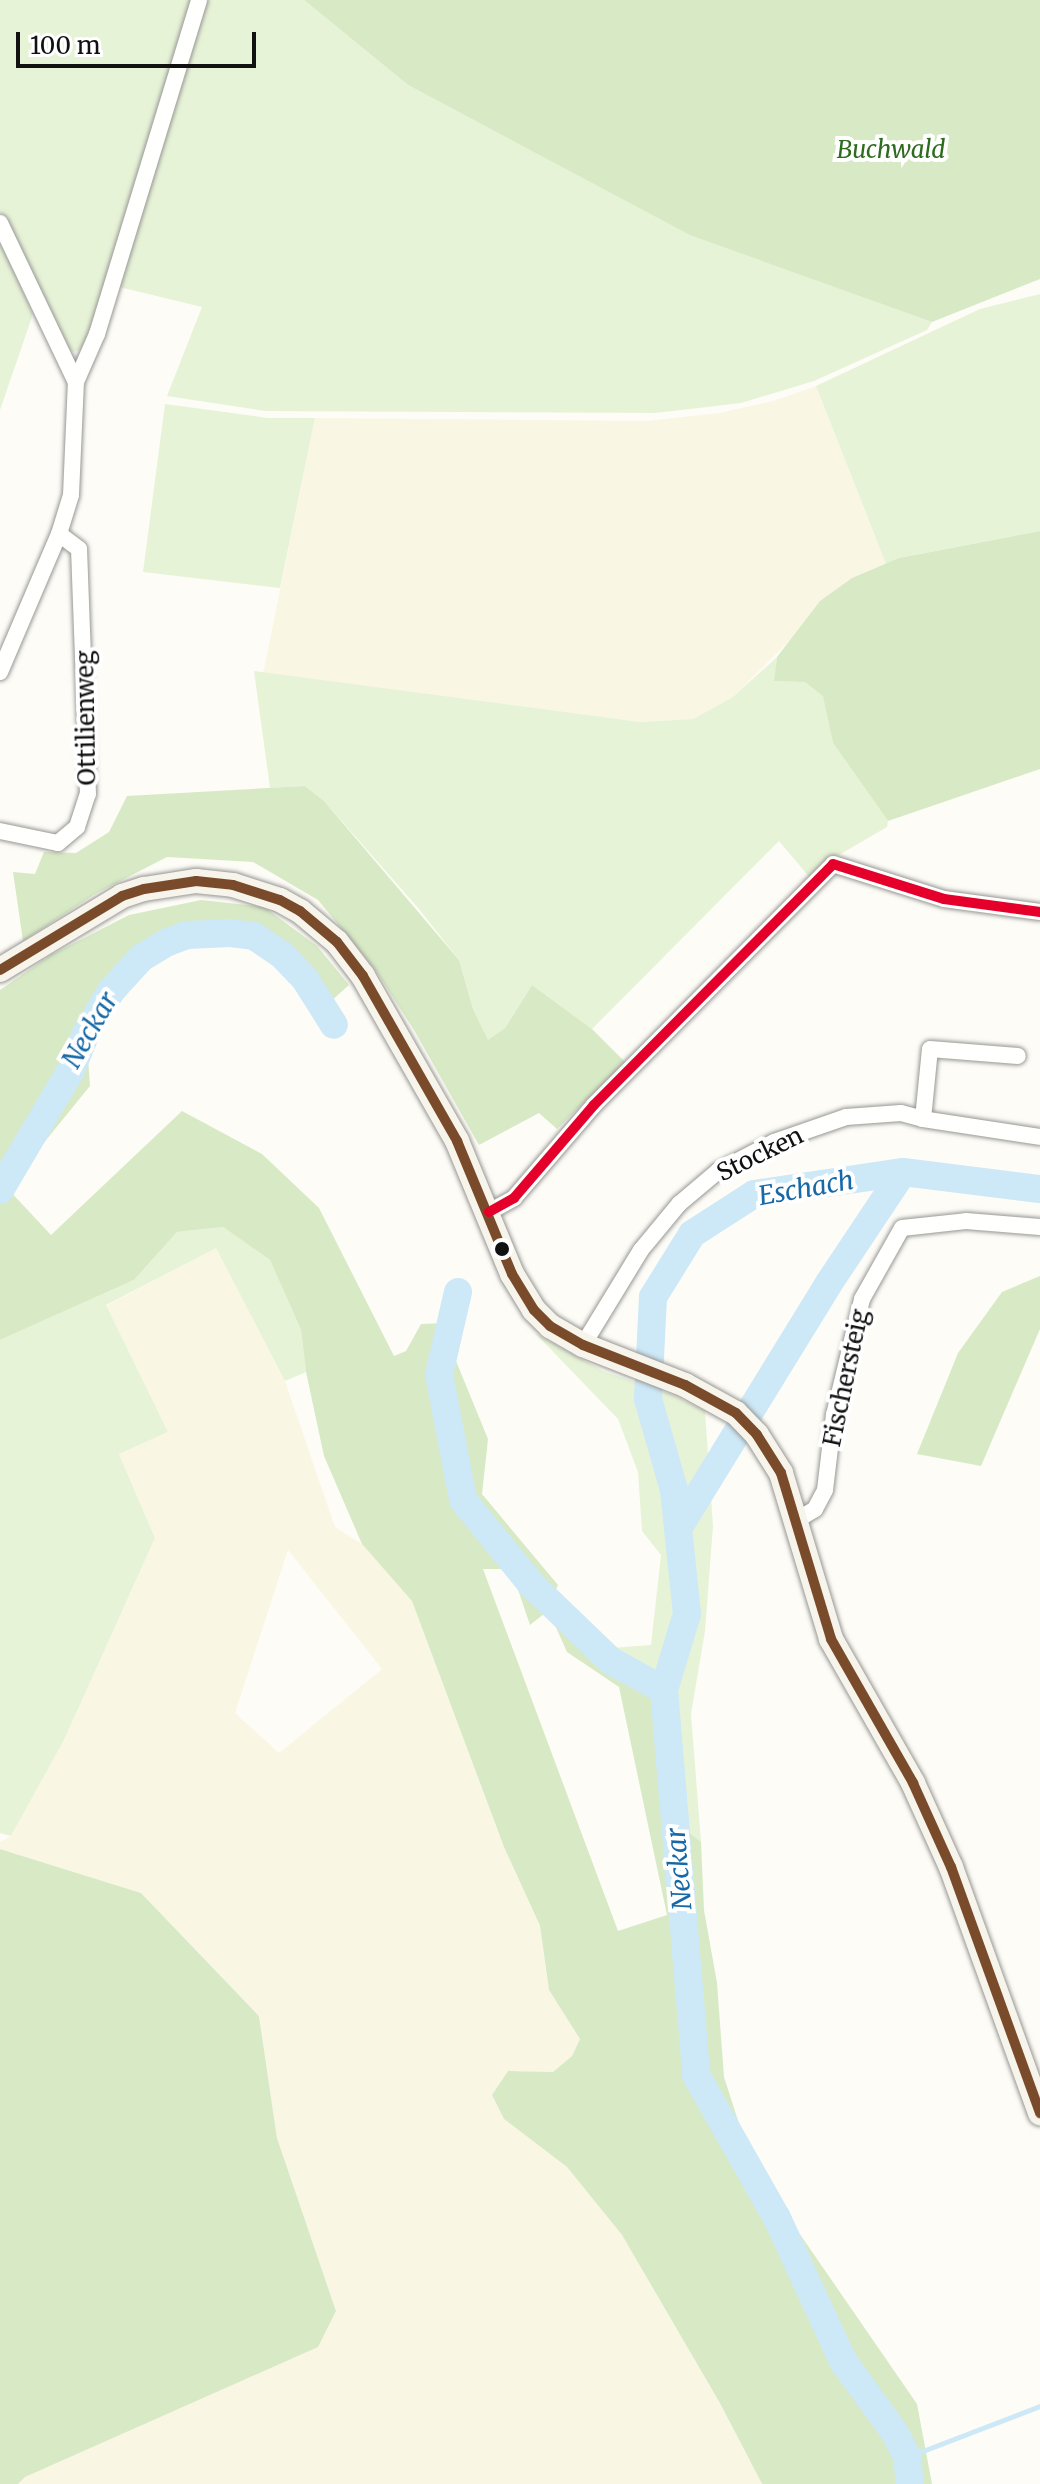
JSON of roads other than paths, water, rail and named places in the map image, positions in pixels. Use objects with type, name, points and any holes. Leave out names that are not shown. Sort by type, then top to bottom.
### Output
[{"type":"street","points":[[0,672],[59,534],[71,495],[76,382],[97,334],[199,0]]},
{"type":"street","points":[[0,223],[76,382]]},
{"type":"street","name":"Ottilienweg","points":[[0,831],[58,843],[77,827],[88,794],[79,549],[59,534]]},
{"type":"street","points":[[489,1212],[514,1198],[594,1105],[833,864],[944,899],[1040,912]]},
{"type":"street","points":[[0,970],[93,910],[144,889],[196,881],[233,885],[262,893],[300,911],[350,958],[457,1141],[489,1212],[512,1274],[534,1310],[550,1326],[583,1345],[671,1380],[749,1426],[781,1473],[831,1639],[913,1783],[951,1867],[1040,2113]]},
{"type":"street","points":[[923,1119],[930,1049],[1018,1056]]},
{"type":"street","name":"Stocken","points":[[583,1345],[641,1250],[679,1204],[718,1171],[774,1142],[846,1117],[901,1113],[1040,1137]]},
{"type":"street","name":"Fischersteig","points":[[797,1520],[815,1509],[825,1490],[834,1415],[862,1299],[902,1228],[966,1221],[1040,1227]]},
{"type":"waterway","name":"Neckar","points":[[0,1190],[71,1070],[85,1035],[111,991],[141,958],[168,942],[187,935],[230,933],[254,936],[281,954],[305,979],[334,1025]]},
{"type":"waterway","name":"Eschach","points":[[679,1527],[829,1283],[903,1172]]},
{"type":"waterway","name":"Eschach","points":[[664,1690],[687,1614],[674,1490],[648,1399],[653,1297],[692,1234],[754,1194],[903,1172],[1040,1189]]},
{"type":"waterway","name":"Neckar","points":[[458,1292],[439,1374],[463,1500],[531,1584],[611,1661],[664,1690],[696,2075],[777,2218],[843,2361],[895,2433],[907,2457],[910,2484]]},
{"type":"waterway","points":[[907,2457],[1040,2406]]},
{"type":"park label","name":"Buchwald","points":[[891,150]]}]
